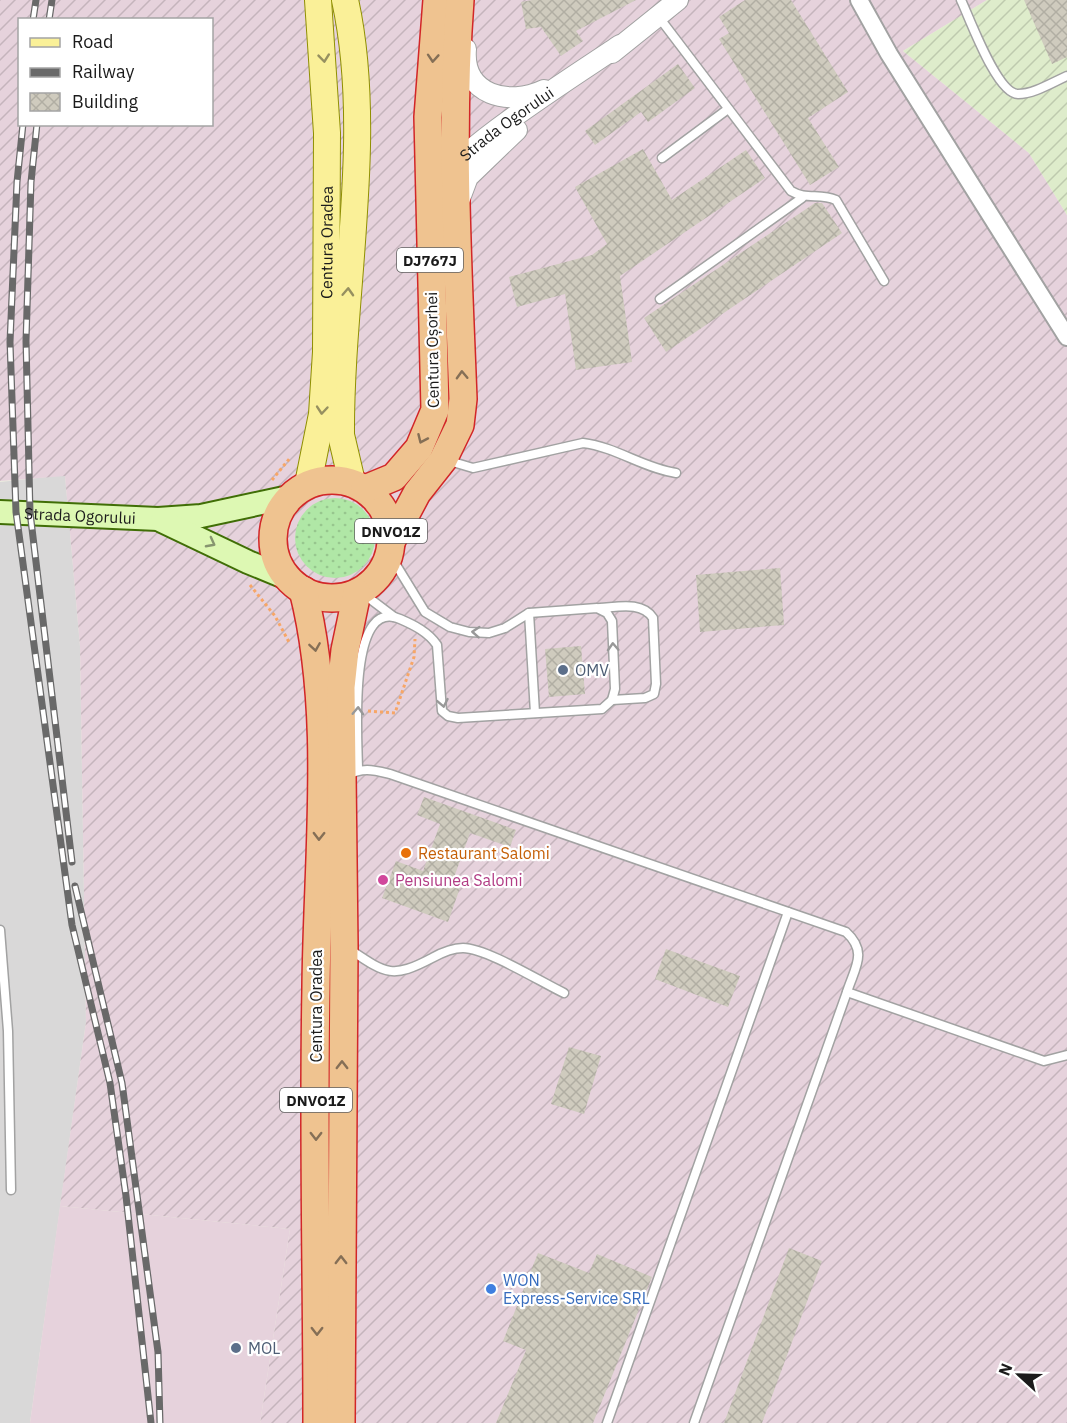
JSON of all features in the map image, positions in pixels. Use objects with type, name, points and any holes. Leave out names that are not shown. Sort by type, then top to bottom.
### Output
[{"type":"highway","name":"Centura Oșorhei","points":[[358,485],[394,477],[419,448],[435,410],[430,286],[428,117],[437,0]]},
{"type":"highway","name":"DJ767J","points":[[456,208],[454,68],[460,0]]},
{"type":"highway","name":"Centura Oșorhei","points":[[391,548],[417,493],[443,460],[460,425],[463,399],[456,208]]},
{"type":"highway","points":[[299,491],[330,479],[358,485]]},
{"type":"highway","name":"DNVO1Z","points":[[358,485],[376,498],[390,524],[391,548],[383,571],[359,592]]},
{"type":"highway","name":"DNVO1Z","points":[[295,584],[278,563],[274,537],[279,512],[299,491]]},
{"type":"highway","points":[[295,584],[320,597],[339,598],[359,592]]},
{"type":"highway","name":"Centura Oradea","points":[[295,584],[316,649],[320,721],[316,990],[317,1423]]},
{"type":"highway","name":"Centura Oradea","points":[[341,1423],[344,946],[350,774],[342,669],[359,592]]},
{"type":"main road","name":"Centura Oradea","points":[[299,491],[322,414],[326,352],[327,133],[318,0]]},
{"type":"main road","name":"Centura Oradea","points":[[345,0],[354,70],[357,133],[341,435],[358,485]]},
{"type":"main road","name":"Strada Ogorului","points":[[0,512],[158,519],[201,516],[299,491]]},
{"type":"main road","name":"Strada Ogorului","points":[[158,519],[295,584]]},
{"type":"street","name":"Strada Ogorului","points":[[470,0],[465,59],[474,83],[500,98],[529,98],[576,75]]},
{"type":"street","name":"Strada Ogorului","points":[[456,208],[468,177],[505,140],[678,0]]},
{"type":"street","points":[[859,0],[895,64],[1067,337]]},
{"type":"street","name":"Strada Ogorului","points":[[430,286],[440,265],[439,202],[455,164],[479,143],[620,45]]},
{"type":"lane","points":[[961,0],[998,79],[1008,92],[1018,94],[1067,76]]},
{"type":"lane","points":[[658,16],[791,191],[802,198]]},
{"type":"lane","points":[[662,158],[728,109]]},
{"type":"lane","points":[[660,299],[802,198],[825,195],[836,200],[884,281]]},
{"type":"lane","points":[[443,460],[473,468],[583,443],[600,445],[662,471],[676,473]]},
{"type":"lane","points":[[391,548],[425,612],[450,627],[469,632],[489,633],[505,628],[529,613],[640,606],[648,611],[653,618],[656,684],[654,694],[612,700]]},
{"type":"lane","points":[[359,592],[394,617],[431,637],[437,645],[442,711],[448,716],[458,718],[602,709],[612,700],[615,689],[612,621],[608,613],[597,608]]},
{"type":"lane","points":[[529,613],[535,713]]},
{"type":"lane","points":[[394,617],[373,624],[365,636],[359,669],[350,774],[370,769],[846,932],[857,942],[859,953],[847,993],[694,1423]]},
{"type":"lane","points":[[607,1423],[788,912]]},
{"type":"lane","points":[[0,930],[8,1031],[11,1190]]},
{"type":"lane","points":[[344,946],[387,971],[405,972],[444,952],[464,948],[483,953],[564,993]]},
{"type":"lane","points":[[847,993],[1044,1061],[1067,1055]]},
{"type":"shaded area","points":[[0,0],[987,0],[903,51],[1029,153],[1067,215],[1067,1423],[260,1423],[290,1229],[60,1206],[86,1022],[80,646],[65,476],[0,481]]},
{"type":"shaded area","points":[[65,475],[80,646],[86,1022],[30,1423],[0,1423],[0,482]]},
{"type":"shaded area","points":[[60,1206],[290,1229],[260,1423],[30,1423]]},
{"type":"green space","points":[[987,0],[1067,0],[1067,215],[1029,153],[903,51]]},
{"type":"green space","points":[[335,498],[350,501],[363,510],[372,523],[375,538],[372,553],[363,566],[350,575],[335,578],[320,575],[307,566],[298,553],[295,538],[298,523],[307,510],[320,501]]},
{"type":"building","points":[[532,0],[636,0],[576,31],[583,41],[561,56],[541,27],[526,29],[521,2]]},
{"type":"building","points":[[745,0],[791,0],[848,92],[808,118],[839,167],[810,185],[719,39],[729,33],[719,17]]},
{"type":"building","points":[[1024,0],[1067,0],[1067,57],[1052,64]]},
{"type":"building","points":[[678,64],[695,88],[648,122],[641,112],[595,145],[585,131]]},
{"type":"building","points":[[643,149],[672,200],[746,150],[765,178],[620,276],[632,362],[576,370],[565,294],[517,307],[509,277],[592,255],[607,244],[575,187]]},
{"type":"building","points":[[815,203],[822,203],[842,233],[666,352],[644,318]]},
{"type":"building","points":[[780,568],[784,625],[700,632],[696,575]]},
{"type":"building","points":[[581,646],[585,694],[549,697],[545,649]]},
{"type":"building","points":[[424,797],[516,830],[510,847],[470,833],[452,883],[461,885],[448,922],[382,898],[396,861],[423,871],[440,824],[417,815]]},
{"type":"building","points":[[666,949],[740,976],[728,1007],[655,979]]},
{"type":"building","points":[[569,1047],[601,1056],[584,1114],[551,1104]]},
{"type":"building","points":[[789,1248],[822,1261],[762,1423],[724,1423]]},
{"type":"building","points":[[538,1253],[589,1273],[597,1254],[652,1277],[593,1423],[496,1423],[526,1350],[503,1341]]},
{"type":"railway","points":[[33,18],[36,0]]},
{"type":"railway","points":[[49,18],[52,0]]},
{"type":"railway","points":[[23,126],[17,182],[10,342],[16,512],[72,925],[110,1083],[126,1196],[151,1423]]},
{"type":"railway","points":[[37,126],[31,182],[26,341],[30,512],[72,862]]},
{"type":"railway","points":[[75,886],[122,1083],[158,1352],[160,1423]]},
{"type":"place","name":"OMV","points":[[563,670]]},
{"type":"place","name":"Restaurant Salomi","points":[[406,853]]},
{"type":"place","name":"Pensiunea Salomi","points":[[383,880]]},
{"type":"place","name":"WON Express-Service SRL","points":[[491,1289]]},
{"type":"place","name":"MOL","points":[[236,1348]]}]
